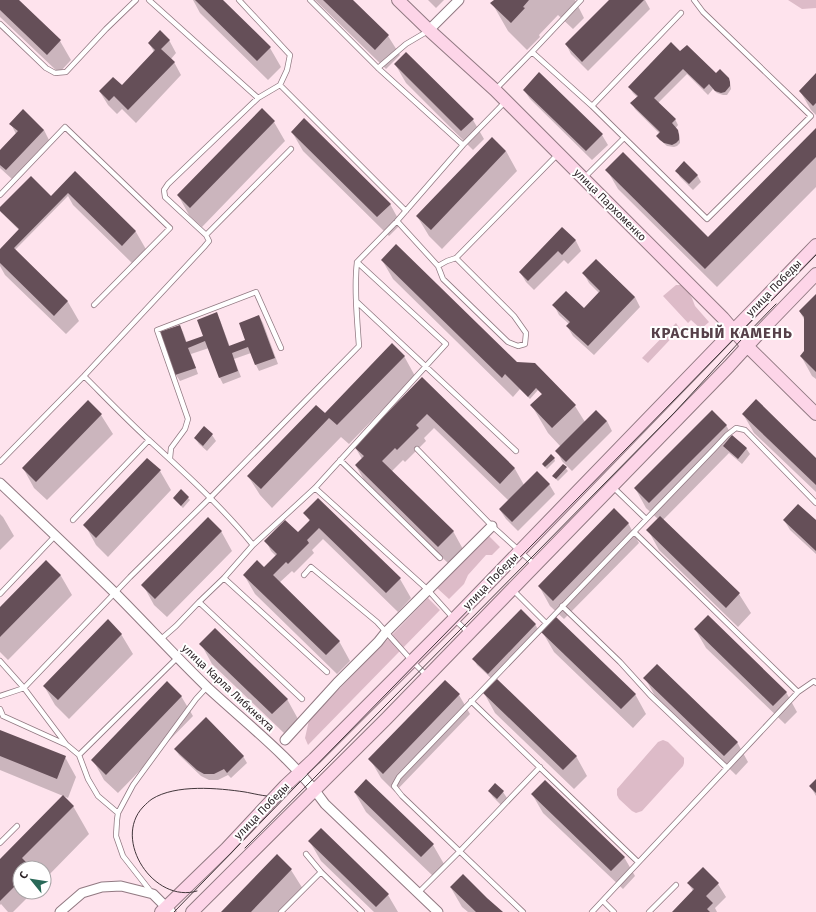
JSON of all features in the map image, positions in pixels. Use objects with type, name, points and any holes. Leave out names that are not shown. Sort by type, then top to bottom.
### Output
[{"type":"main road","name":"улица Пархоменко","points":[[398,0],[496,90],[723,318],[747,346],[816,414]]},
{"type":"main road","name":"улица Победы","points":[[166,910],[299,773],[454,619],[816,245]]},
{"type":"main road","name":"улица Победы","points":[[192,912],[328,778],[428,676],[816,274]]},
{"type":"street","points":[[429,30],[459,0]]},
{"type":"street","name":"улица Карла Либкнехта","points":[[0,483],[115,593],[207,687],[286,759],[315,790],[325,804],[438,912]]},
{"type":"street","points":[[285,740],[386,632],[492,526]]},
{"type":"street","points":[[60,912],[82,893],[102,887],[121,886],[154,894],[166,910]]},
{"type":"lane","points":[[0,24],[46,68],[55,73],[66,72],[106,29],[136,0]]},
{"type":"lane","points":[[149,0],[258,98]]},
{"type":"lane","points":[[0,462],[84,376],[208,241],[206,235],[165,197],[164,190],[168,184],[258,98],[280,85],[287,70],[290,55],[239,0]]},
{"type":"lane","points":[[310,0],[378,68],[463,146]]},
{"type":"lane","points":[[496,90],[581,0]]},
{"type":"lane","points":[[532,52],[592,106],[707,220],[811,116],[703,12],[694,0]]},
{"type":"lane","points":[[592,106],[681,13]]},
{"type":"lane","points":[[378,68],[406,44],[429,30]]},
{"type":"lane","points":[[280,85],[406,211]]},
{"type":"lane","points":[[0,696],[24,688],[130,577],[211,498],[359,346],[356,302],[357,262],[397,221],[506,100]]},
{"type":"lane","points":[[0,195],[65,127],[170,228],[94,306]]},
{"type":"lane","points":[[584,178],[624,138]]},
{"type":"lane","points":[[206,235],[291,149]]},
{"type":"lane","points":[[438,266],[456,258],[559,154]]},
{"type":"lane","points":[[397,221],[438,266],[443,279],[508,342],[518,346],[525,344],[526,333],[514,316],[456,258]]},
{"type":"lane","points":[[160,640],[224,578],[253,545],[315,488],[446,344],[357,262]]},
{"type":"lane","points":[[170,458],[171,448],[185,429],[188,419],[156,330],[256,292],[281,348]]},
{"type":"lane","points":[[356,302],[516,451]]},
{"type":"lane","points":[[84,376],[211,498],[253,545]]},
{"type":"lane","points":[[523,912],[402,796],[394,786],[399,776],[727,435],[736,428],[745,430],[815,502]]},
{"type":"lane","points":[[73,520],[149,440]]},
{"type":"lane","points":[[417,449],[492,526],[535,565]]},
{"type":"lane","points":[[340,460],[440,558]]},
{"type":"lane","points":[[612,485],[646,519]]},
{"type":"lane","points":[[315,488],[428,590],[469,633]]},
{"type":"lane","points":[[634,532],[798,692]]},
{"type":"lane","points":[[0,594],[55,536]]},
{"type":"lane","points":[[304,575],[311,567],[377,622],[412,661],[428,676]]},
{"type":"lane","points":[[224,578],[327,672]]},
{"type":"lane","points":[[512,589],[546,623]]},
{"type":"lane","points":[[199,602],[302,699]]},
{"type":"lane","points":[[562,606],[620,662],[650,695],[727,768]]},
{"type":"lane","points":[[79,755],[177,658]]},
{"type":"lane","points":[[0,661],[24,688],[67,745],[79,755],[88,779],[98,796],[118,813]]},
{"type":"lane","points":[[592,912],[798,692],[814,681],[816,683]]},
{"type":"lane","points":[[154,894],[123,856],[116,836],[118,813],[133,785],[196,699],[207,687]]},
{"type":"lane","points":[[471,702],[638,862]]},
{"type":"lane","points":[[0,709],[3,716],[67,745]]},
{"type":"lane","points":[[418,893],[434,879],[540,767]]},
{"type":"lane","points":[[0,843],[16,826]]},
{"type":"lane","points":[[306,854],[321,872],[362,912]]},
{"type":"lane","points":[[281,912],[321,872]]},
{"type":"lane","points":[[649,912],[676,885]]},
{"type":"lane","points":[[602,902],[614,912]]},
{"type":"shaded area","points":[[788,0],[816,0],[816,8],[802,9]]},
{"type":"shaded area","points":[[676,285],[684,285],[695,306],[709,322],[701,329],[691,320],[688,323],[663,296]]},
{"type":"shaded area","points":[[676,323],[680,329],[648,363],[642,358]]},
{"type":"shaded area","points":[[489,536],[500,547],[492,555],[486,555],[468,575],[464,584],[449,599],[437,588]]},
{"type":"shaded area","points":[[428,598],[440,610],[308,745],[305,738],[309,720]]},
{"type":"shaded area","points":[[663,740],[668,742],[684,758],[683,766],[642,811],[636,813],[619,799],[617,789],[658,742]]},
{"type":"building","points":[[0,0],[19,0],[61,40],[47,55],[0,10]]},
{"type":"building","points":[[195,0],[223,0],[271,47],[257,61]]},
{"type":"building","points":[[323,0],[353,0],[389,35],[375,50]]},
{"type":"building","points":[[494,0],[529,0],[523,7],[525,8],[511,23],[490,3]]},
{"type":"building","points":[[609,0],[644,0],[582,62],[565,44]]},
{"type":"building","points":[[160,30],[170,40],[161,49],[175,62],[128,110],[114,96],[109,101],[99,91],[113,77],[122,85],[155,50],[148,43]]},
{"type":"building","points":[[671,42],[680,51],[687,45],[716,73],[720,69],[729,78],[730,82],[730,86],[725,92],[721,93],[715,91],[709,84],[704,89],[683,69],[654,98],[676,119],[672,123],[678,130],[679,140],[672,145],[664,143],[656,136],[660,132],[630,103],[638,96],[628,87]]},
{"type":"building","points":[[406,52],[474,119],[461,131],[394,64]]},
{"type":"building","points":[[539,72],[603,134],[586,151],[523,90]]},
{"type":"building","points":[[816,73],[816,103],[813,106],[799,91]]},
{"type":"building","points":[[262,108],[275,121],[190,208],[177,195]]},
{"type":"building","points":[[23,109],[44,130],[6,170],[0,165],[0,150],[18,131],[9,124]]},
{"type":"building","points":[[304,118],[391,204],[377,217],[291,132]]},
{"type":"building","points":[[816,128],[816,157],[705,269],[605,170],[623,152],[708,237]]},
{"type":"building","points":[[492,137],[506,151],[431,230],[416,216]]},
{"type":"building","points":[[684,161],[698,175],[689,184],[675,171]]},
{"type":"building","points":[[75,171],[136,231],[122,246],[68,193],[14,248],[68,301],[54,316],[0,263],[0,249],[19,229],[0,211],[0,207],[31,176],[51,196]]},
{"type":"building","points":[[562,227],[576,240],[562,255],[558,251],[528,281],[519,272]]},
{"type":"building","points":[[396,244],[517,362],[535,363],[576,405],[552,428],[530,405],[542,394],[536,388],[528,397],[505,374],[502,378],[381,260]]},
{"type":"building","points":[[596,259],[635,297],[588,346],[566,326],[570,322],[552,305],[566,291],[584,308],[600,291],[582,273]]},
{"type":"building","points":[[816,294],[816,372],[800,356],[804,351],[804,317],[799,311]]},
{"type":"building","points":[[217,312],[229,346],[245,340],[239,323],[259,315],[275,358],[255,365],[248,347],[232,353],[238,371],[219,378],[205,341],[188,348],[196,368],[175,375],[159,332],[180,325],[186,342],[203,336],[197,320]]},
{"type":"building","points":[[392,343],[405,356],[337,425],[329,418],[261,489],[247,476],[316,405],[325,413]]},
{"type":"building","points":[[422,377],[515,468],[500,484],[427,414],[416,425],[419,428],[397,450],[395,448],[382,461],[454,531],[438,547],[355,465],[364,456],[354,447]]},
{"type":"building","points":[[756,399],[816,458],[816,485],[742,414]]},
{"type":"building","points":[[88,400],[102,414],[36,482],[22,468]]},
{"type":"building","points":[[596,410],[607,421],[566,462],[555,451]]},
{"type":"building","points":[[712,410],[727,425],[649,503],[634,488]]},
{"type":"building","points":[[204,426],[213,434],[203,446],[194,438]]},
{"type":"building","points":[[732,435],[747,448],[738,459],[723,446]]},
{"type":"building","points":[[551,454],[555,458],[545,467],[542,464]]},
{"type":"building","points":[[147,458],[161,470],[96,538],[83,525]]},
{"type":"building","points":[[563,464],[567,467],[556,479],[552,476]]},
{"type":"building","points":[[537,471],[550,484],[512,522],[499,509]]},
{"type":"building","points":[[181,489],[189,497],[181,506],[173,498]]},
{"type":"building","points":[[318,498],[401,578],[386,593],[319,528],[307,540],[309,543],[288,564],[286,562],[273,575],[340,641],[326,655],[243,575],[257,560],[264,567],[277,554],[264,541],[285,520],[298,532],[310,520],[303,513]]},
{"type":"building","points":[[798,504],[816,520],[816,551],[783,520]]},
{"type":"building","points":[[614,508],[629,523],[553,601],[538,586]]},
{"type":"building","points":[[660,516],[740,593],[726,608],[646,530]]},
{"type":"building","points":[[208,517],[222,531],[155,599],[141,585]]},
{"type":"building","points":[[46,560],[61,575],[0,637],[0,607]]},
{"type":"building","points":[[521,609],[536,624],[488,674],[472,659]]},
{"type":"building","points":[[708,615],[787,692],[773,706],[694,629]]},
{"type":"building","points":[[556,617],[636,694],[621,709],[541,632]]},
{"type":"building","points":[[108,619],[122,634],[58,700],[43,686]]},
{"type":"building","points":[[215,628],[288,699],[272,714],[199,644]]},
{"type":"building","points":[[657,664],[738,742],[724,756],[643,678]]},
{"type":"building","points":[[497,679],[577,756],[563,770],[483,693]]},
{"type":"building","points":[[445,680],[460,694],[383,774],[368,759]]},
{"type":"building","points":[[167,681],[182,696],[106,775],[91,760]]},
{"type":"building","points":[[206,717],[244,756],[227,773],[224,769],[214,774],[204,774],[197,770],[174,749]]},
{"type":"building","points":[[0,730],[66,756],[57,779],[0,756]]},
{"type":"building","points":[[366,779],[434,844],[421,857],[354,792]]},
{"type":"building","points":[[816,779],[816,793],[809,786]]},
{"type":"building","points":[[545,780],[625,857],[611,871],[531,794]]},
{"type":"building","points":[[495,783],[504,791],[497,799],[488,791]]},
{"type":"building","points":[[63,795],[74,806],[22,858],[24,860],[12,860],[12,889],[0,901],[0,859]]},
{"type":"building","points":[[321,828],[389,894],[376,907],[308,841]]},
{"type":"building","points":[[277,854],[292,869],[251,912],[221,912]]},
{"type":"building","points":[[703,867],[719,883],[706,896],[713,903],[707,909],[710,912],[672,912],[694,889],[687,883]]},
{"type":"building","points":[[463,874],[503,912],[476,912],[450,887]]},
{"type":"tram line","points":[[174,912],[816,255]]},
{"type":"tram line","points":[[245,848],[675,412],[776,304]]},
{"type":"tram line","points":[[197,891],[181,892],[166,888],[153,879],[142,866],[135,852],[132,836],[135,821],[143,807],[152,799],[162,794],[185,789],[222,789],[272,796],[292,788]]},
{"type":"district","name":"КРАСНЫЙ КАМЕНЬ","points":[[722,333]]}]
